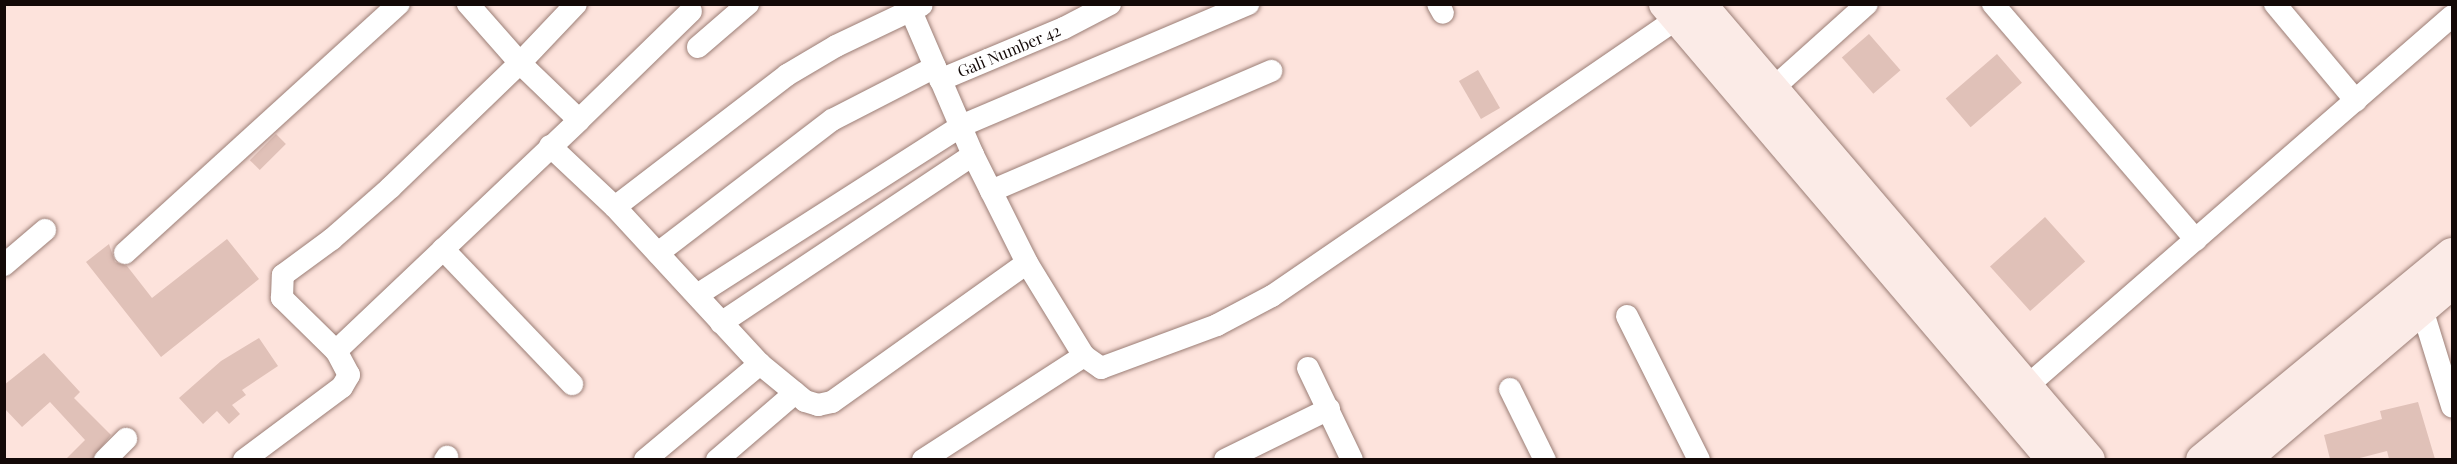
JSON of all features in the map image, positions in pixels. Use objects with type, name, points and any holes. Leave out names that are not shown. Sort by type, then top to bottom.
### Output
[{"type":"street","points":[[125,253],[399,4]]},
{"type":"street","points":[[468,4],[520,63],[579,120]]},
{"type":"street","points":[[244,459],[342,387],[349,375],[336,351],[282,298],[283,275],[332,239],[390,188],[520,63],[576,4]]},
{"type":"street","points":[[698,46],[748,4]]},
{"type":"street","name":"Gali Number 42","points":[[658,253],[832,120],[938,73],[1064,28],[1110,4]]},
{"type":"street","points":[[697,295],[963,125],[1248,4]]},
{"type":"street","points":[[1762,98],[1867,4]]},
{"type":"street","points":[[1993,4],[2196,240]]},
{"type":"street","points":[[2275,4],[2356,101]]},
{"type":"street","points":[[615,207],[787,75],[836,46],[914,7],[938,73],[963,125],[973,155],[1027,263],[1084,356],[1101,368],[1110,368],[1217,325],[1272,296],[1685,8],[1762,98],[2053,459]]},
{"type":"street","points":[[336,351],[692,11]]},
{"type":"street","points":[[2026,387],[2452,16]]},
{"type":"street","points":[[991,191],[1271,71]]},
{"type":"street","points":[[1762,98],[2089,459]]},
{"type":"street","points":[[550,146],[615,207],[760,364],[795,393],[818,405],[832,402],[1027,263]]},
{"type":"street","points":[[722,323],[973,155]]},
{"type":"street","points":[[4,265],[45,230]]},
{"type":"street","points":[[443,249],[572,384]]},
{"type":"street","points":[[2202,459],[2452,254]]},
{"type":"street","points":[[2244,459],[2452,284]]},
{"type":"street","points":[[2422,309],[2452,406]]},
{"type":"street","points":[[1627,316],[1699,459]]},
{"type":"street","points":[[923,459],[1084,356]]},
{"type":"street","points":[[645,459],[760,364]]},
{"type":"street","points":[[1308,368],[1352,459]]},
{"type":"street","points":[[1510,389],[1545,459]]},
{"type":"street","points":[[717,459],[795,393]]},
{"type":"street","points":[[1225,459],[1329,409]]},
{"type":"street","points":[[105,459],[126,439]]},
{"type":"building","points":[[1869,34],[1900,70],[1873,94],[1842,58]]},
{"type":"building","points":[[1997,54],[2022,83],[1971,127],[1946,99]]},
{"type":"building","points":[[1478,70],[1500,108],[1481,119],[1459,81]]},
{"type":"building","points":[[276,134],[286,144],[260,170],[250,160]]},
{"type":"building","points":[[2045,217],[2085,262],[2030,311],[1990,267]]},
{"type":"building","points":[[227,239],[259,279],[161,357],[86,262],[109,244],[115,262],[127,266],[152,298]]},
{"type":"building","points":[[259,338],[278,366],[242,390],[246,395],[232,405],[240,414],[229,424],[217,411],[203,424],[179,398],[221,361]]},
{"type":"building","points":[[44,353],[80,392],[74,398],[111,435],[92,459],[66,459],[85,440],[50,402],[22,427],[4,408],[4,385]]},
{"type":"building","points":[[2418,402],[2435,459],[2389,459],[2387,451],[2356,459],[2330,459],[2324,435],[2382,419],[2380,411]]}]
